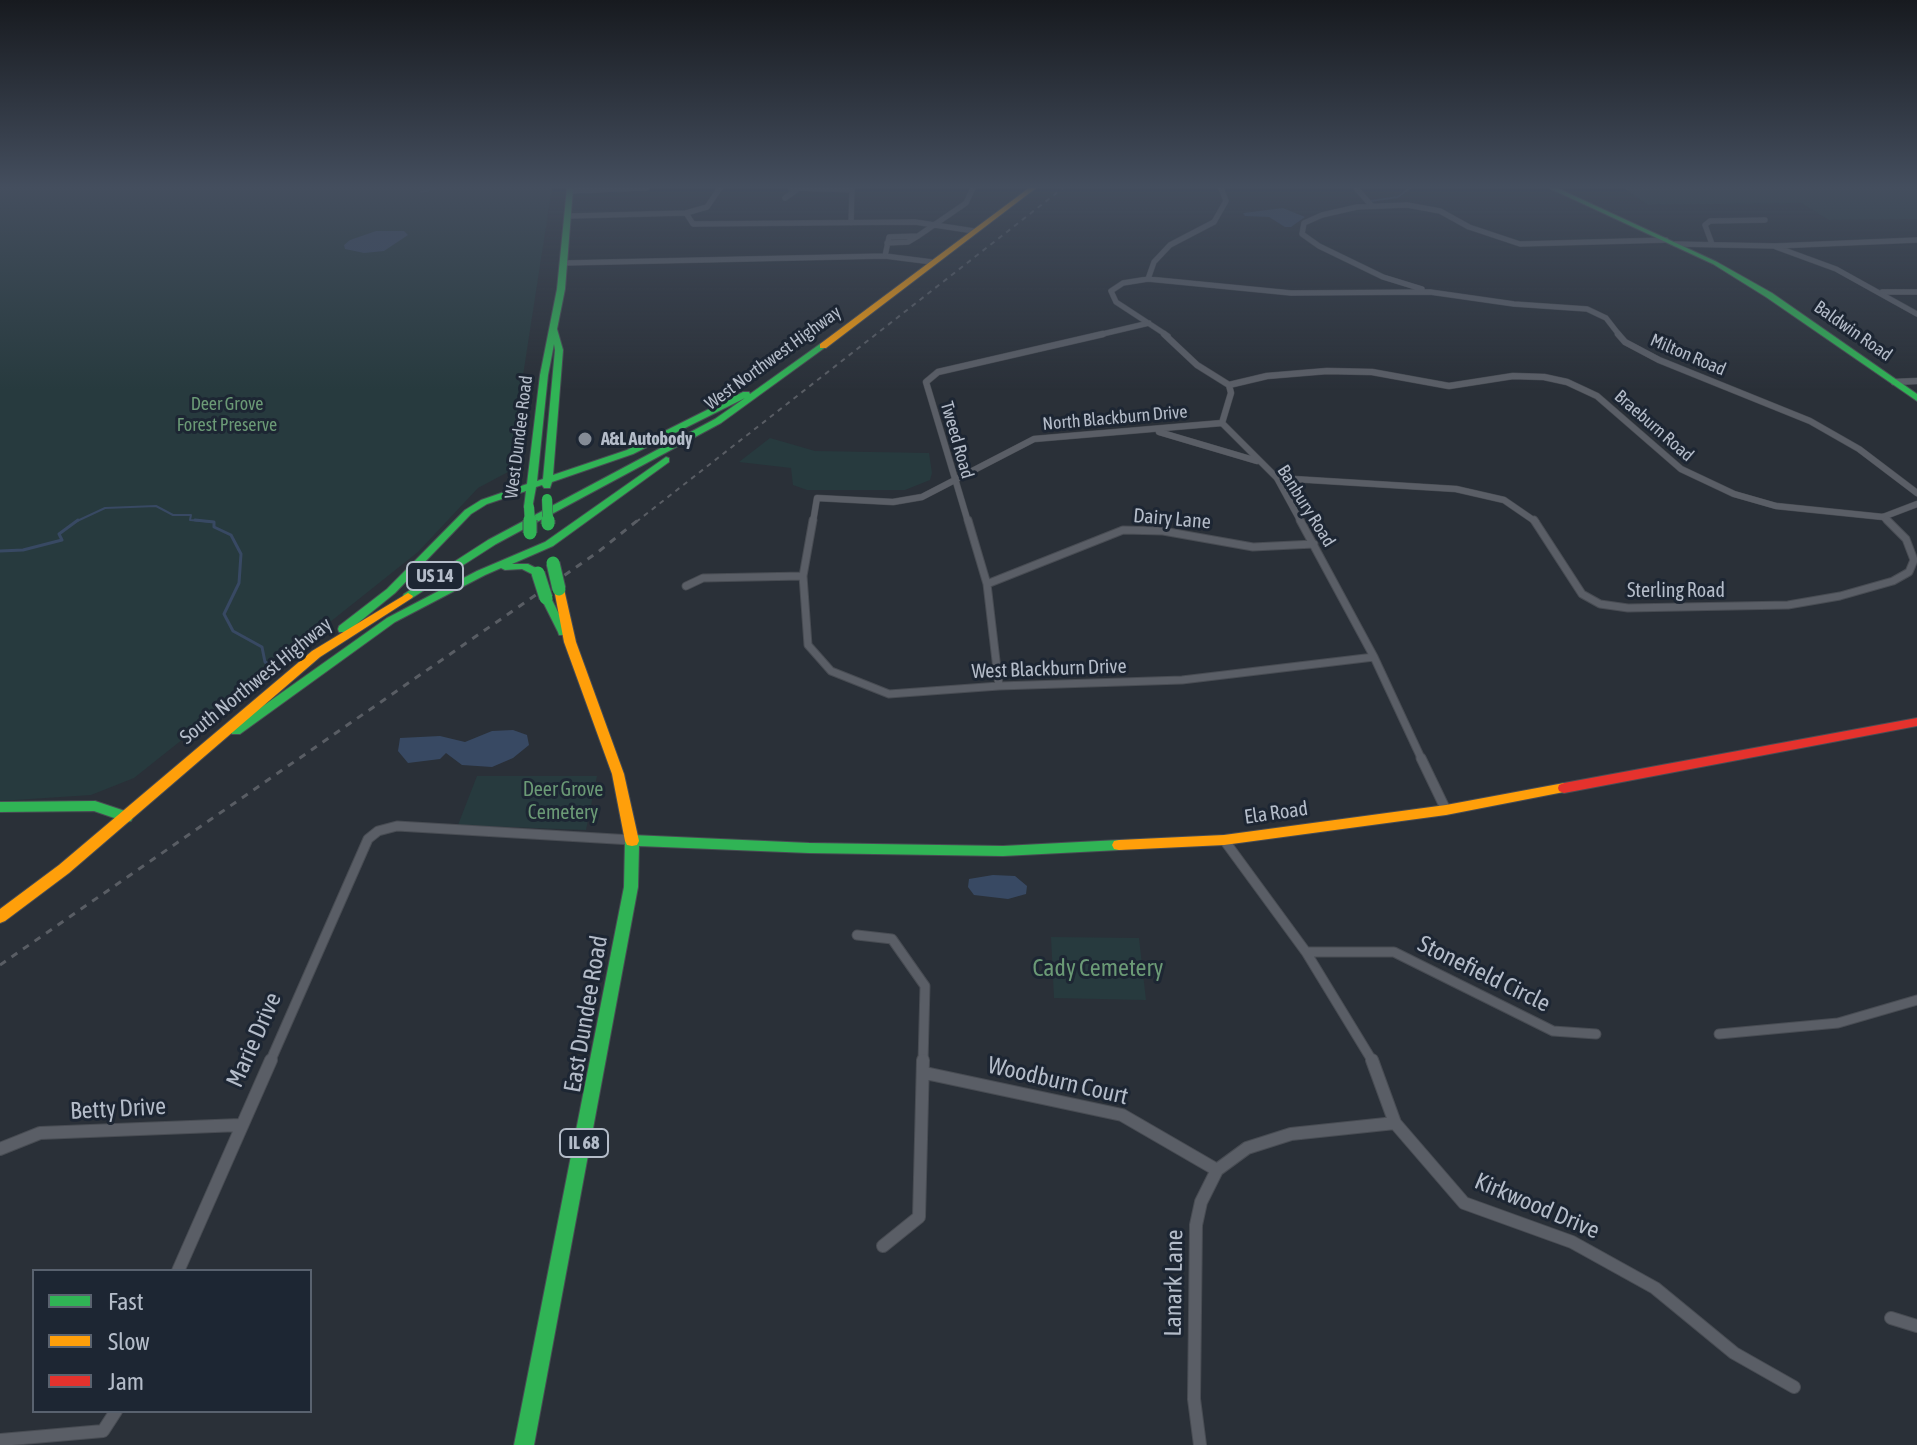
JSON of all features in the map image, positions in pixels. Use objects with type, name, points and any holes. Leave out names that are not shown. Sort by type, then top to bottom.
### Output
[{"type":"main road","name":"West Dundee Road","points":[[533,551],[529,485],[565,255]]},
{"type":"main road","name":"West Northwest Highway","points":[[553,503],[718,421],[941,255]]},
{"type":"main road","name":"Baldwin Road","points":[[1695,255],[1762,291],[1917,398]]},
{"type":"main road","name":"West Dundee Road","points":[[549,544],[548,524],[553,503],[547,480],[559,350],[554,327]]},
{"type":"main road","points":[[316,654],[360,613],[391,591],[468,512],[484,502],[630,452],[727,402],[766,387]]},
{"type":"main road","points":[[164,782],[381,627],[481,573],[549,544],[703,436],[718,421]]},
{"type":"main road","points":[[549,463],[561,469],[592,467]]},
{"type":"main road","name":"South Northwest Highway","points":[[0,917],[126,817],[316,654],[553,503]]},
{"type":"main road","name":"East Dundee Road","points":[[524,1445],[631,887],[632,840],[618,774],[570,642],[549,544]]},
{"type":"main road","name":"East Dundee Road","points":[[533,551],[546,598],[570,642]]},
{"type":"main road","points":[[481,573],[513,565],[531,568],[538,573]]},
{"type":"main road","name":"Ela Road","points":[[632,840],[809,848],[987,851],[1061,850],[1224,840],[1446,810],[1914,725]]},
{"type":"main road","points":[[0,807],[95,806],[126,817]]},
{"type":"street","points":[[1160,255],[1154,262],[1148,279],[1123,283],[1111,290],[1116,302],[1168,336],[1197,365],[1229,385],[1231,393],[1222,423]]},
{"type":"street","points":[[1338,255],[1383,277],[1430,292]]},
{"type":"street","points":[[1800,255],[1836,269],[1917,314]]},
{"type":"street","points":[[564,263],[885,256],[932,262]]},
{"type":"street","name":"Milton Road","points":[[1148,279],[1291,293],[1430,292],[1514,304],[1566,306],[1601,314],[1625,342],[1659,360],[1810,421],[1859,449],[1917,493]]},
{"type":"street","points":[[1880,292],[1917,292]]},
{"type":"street","name":"Tweed Road","points":[[999,686],[987,584],[926,382],[938,372],[1149,323]]},
{"type":"street","name":"Braeburn Road","points":[[1229,385],[1267,376],[1335,371],[1383,374],[1448,386],[1513,376],[1556,380],[1597,396],[1681,469],[1713,486],[1776,506],[1811,512],[1883,517],[1917,504]]},
{"type":"street","points":[[1894,382],[1917,381]]},
{"type":"street","name":"North Blackburn Drive","points":[[803,576],[817,498],[893,502],[922,497],[1034,439],[1222,423]]},
{"type":"street","name":"Banbury Road","points":[[1222,423],[1277,478],[1374,657],[1446,810]]},
{"type":"street","points":[[1152,430],[1261,462]]},
{"type":"street","name":"Sterling Road","points":[[1277,478],[1456,489],[1504,500],[1540,526],[1582,594],[1600,604],[1631,608],[1788,605],[1840,596],[1893,581],[1909,572],[1914,560],[1906,539],[1883,517]]},
{"type":"street","name":"Dairy Lane","points":[[987,584],[1123,530],[1163,531],[1253,547],[1314,544]]},
{"type":"street","points":[[686,586],[703,578],[803,576]]},
{"type":"street","name":"West Blackburn Drive","points":[[803,576],[808,645],[831,671],[889,694],[999,686],[1182,680],[1374,657]]},
{"type":"street","name":"Marie Drive","points":[[179,1269],[362,849],[378,831],[397,826],[632,840]]},
{"type":"street","name":"Kirkwood Drive","points":[[1224,840],[1306,952],[1374,1063],[1395,1123],[1464,1203],[1572,1242],[1655,1288],[1734,1353],[1794,1387]]},
{"type":"street","points":[[857,935],[892,939],[925,986],[919,1217],[883,1246]]},
{"type":"street","name":"Stonefield Circle","points":[[1306,952],[1394,952],[1553,1031],[1596,1034]]},
{"type":"street","points":[[1719,1034],[1838,1023],[1917,1000]]},
{"type":"street","name":"Woodburn Court","points":[[925,1073],[1122,1115],[1217,1170]]},
{"type":"street","name":"Lanark Lane","points":[[1200,1445],[1194,1399],[1196,1225],[1201,1202],[1217,1170],[1247,1148],[1291,1134],[1395,1123]]},
{"type":"street","name":"Betty Drive","points":[[0,1149],[40,1133],[240,1125]]},
{"type":"street","points":[[1891,1318],[1917,1326]]},
{"type":"street","points":[[0,1440],[103,1431],[115,1413]]},
{"type":"green space","name":"Deer Grove Forest Preserve","points":[[0,255],[542,255],[508,472],[478,488],[418,552],[134,778],[91,795],[0,801]]},
{"type":"green space","points":[[770,438],[815,451],[929,453],[932,473],[930,480],[905,490],[807,490],[793,485],[791,468],[739,462]]},
{"type":"green space","name":"Deer Grove Cemetery","points":[[477,776],[597,776],[586,830],[458,825]]},
{"type":"green space","name":"Cady Cemetery","points":[[1051,937],[1139,938],[1146,1000],[1054,998]]},
{"type":"water","points":[[513,730],[527,735],[529,745],[513,758],[492,767],[462,765],[446,753],[440,759],[408,763],[398,751],[400,738],[440,736],[465,742],[492,731]]},
{"type":"water","points":[[993,875],[1015,876],[1027,886],[1026,894],[1008,899],[974,895],[968,887],[969,879]]},
{"type":"waterway","points":[[76,522],[105,508],[156,506],[173,515],[191,515],[190,520],[214,522]]},
{"type":"waterway","points":[[195,520],[214,522]]},
{"type":"waterway","points":[[0,551],[23,550],[62,540],[59,534],[76,522]]},
{"type":"waterway","points":[[214,522],[214,527],[231,535],[241,554],[239,583],[224,614],[233,631],[262,647],[265,662],[272,665]]},
{"type":"railway","points":[[636,522],[977,255]]},
{"type":"railway","points":[[0,965],[598,552],[638,520]]},
{"type":"traffic: fast","points":[[529,507],[544,375],[561,289],[564,255]]},
{"type":"traffic: fast","points":[[1699,255],[1769,295],[1917,398]]},
{"type":"traffic: fast","points":[[547,486],[559,350],[555,331]]},
{"type":"traffic: fast","points":[[408,596],[492,542],[718,421],[823,346]]},
{"type":"traffic: fast","points":[[343,629],[391,591],[468,512],[484,502],[630,452],[746,394]]},
{"type":"traffic: fast","points":[[236,731],[391,620],[481,573],[549,544],[666,460]]},
{"type":"traffic: fast","points":[[547,499],[548,524]]},
{"type":"traffic: fast","points":[[529,507],[530,533]]},
{"type":"traffic: fast","points":[[553,563],[559,589]]},
{"type":"traffic: fast","points":[[505,567],[524,566],[538,573]]},
{"type":"traffic: fast","points":[[538,573],[546,598]]},
{"type":"traffic: fast","points":[[546,598],[563,632]]},
{"type":"traffic: fast","points":[[0,807],[95,806],[126,817]]},
{"type":"traffic: fast","points":[[632,840],[809,848],[1003,851],[1119,845]]},
{"type":"traffic: fast","points":[[524,1445],[631,887],[632,841]]},
{"type":"traffic: slow","points":[[823,346],[943,255]]},
{"type":"traffic: slow","points":[[559,589],[570,642],[618,774],[632,841]]},
{"type":"traffic: slow","points":[[0,917],[64,869],[316,654],[408,596]]},
{"type":"traffic: slow","points":[[1119,845],[1224,840],[1446,810],[1564,788]]},
{"type":"traffic: jam","points":[[1564,788],[1917,722]]},
{"type":"place","name":"A&L Autobody","points":[[585,439]]}]
